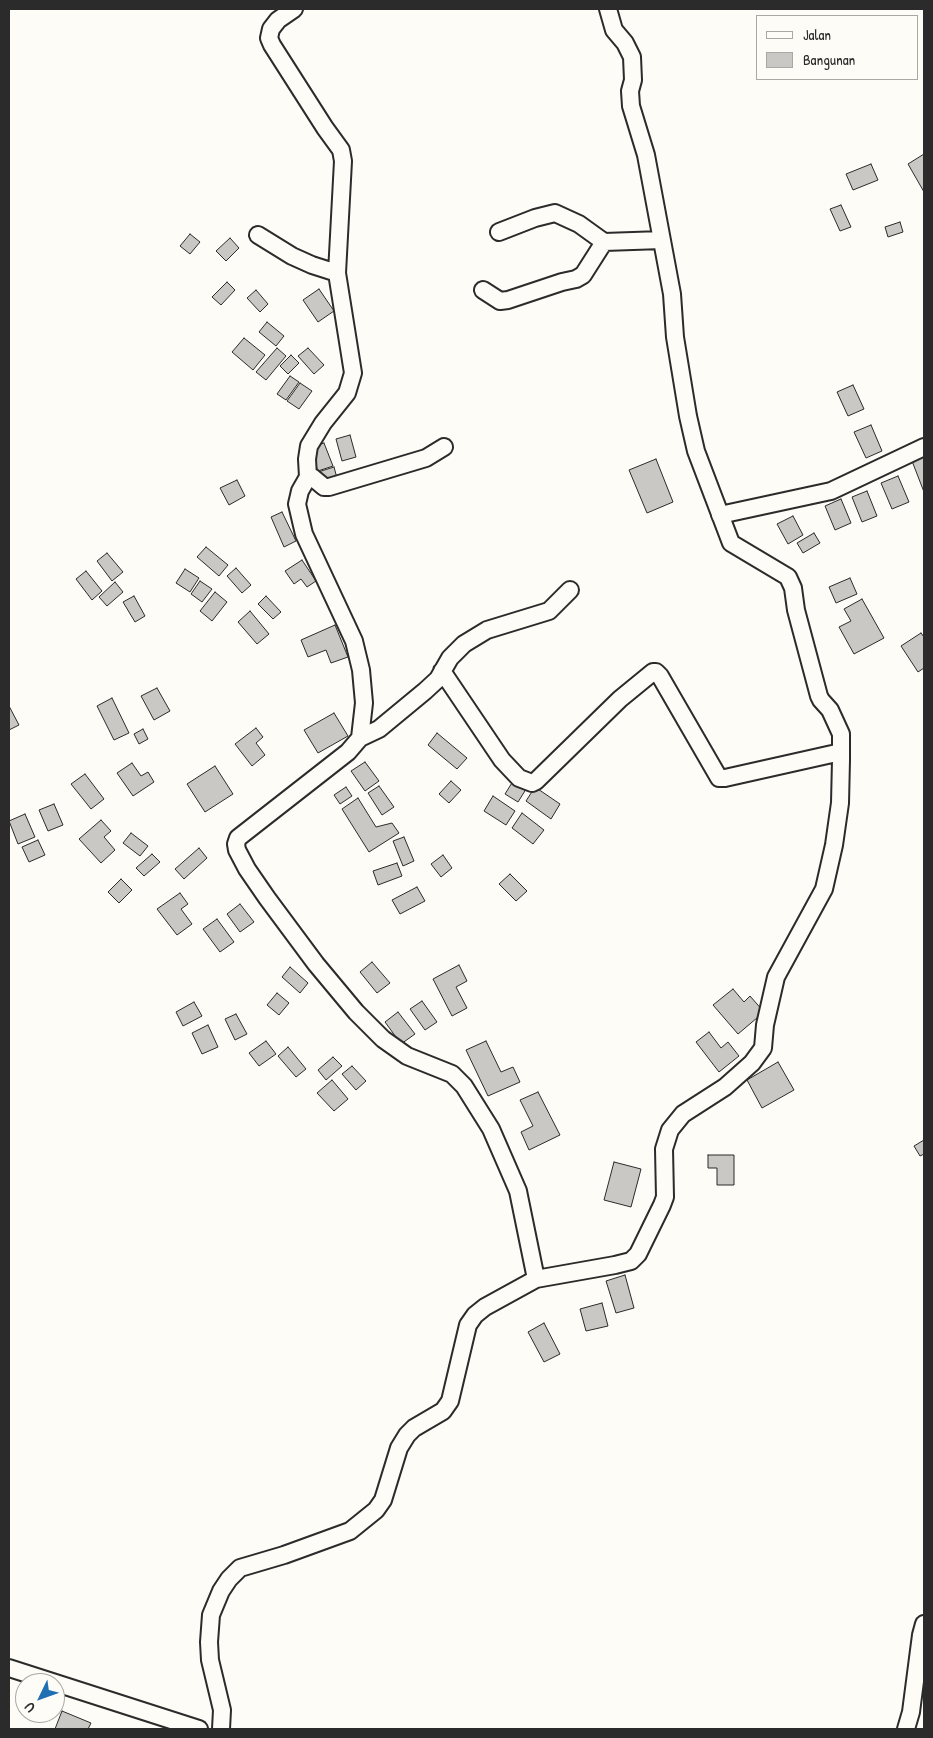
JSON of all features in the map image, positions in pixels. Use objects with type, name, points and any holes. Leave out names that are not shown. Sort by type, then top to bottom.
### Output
[{"type":"street","points":[[294,9],[278,20],[271,29],[269,38],[340,150],[343,161],[337,272],[353,373],[347,394],[323,423],[309,446],[307,459],[308,477],[300,491],[297,504],[304,534],[354,641],[361,670],[364,703],[360,738]]},
{"type":"street","points":[[221,1729],[222,1710],[210,1660],[208,1642],[211,1616],[221,1591],[229,1579],[240,1568],[284,1555],[350,1531],[376,1510],[383,1500],[399,1448],[407,1435],[414,1428],[443,1411],[450,1401],[468,1325],[475,1315],[485,1307],[536,1279],[615,1265],[631,1261],[638,1254],[665,1197],[664,1149],[670,1130],[683,1114],[725,1087],[752,1063],[763,1048],[765,1025],[776,977],[824,889],[834,845],[840,803],[841,734],[830,710],[819,696],[796,610],[793,588],[788,577],[731,543],[696,451],[688,416],[675,337],[672,294],[646,155],[631,106],[632,57],[625,43],[614,30],[608,9]]},
{"type":"street","points":[[499,232],[535,218],[555,213],[578,224],[604,242],[662,240]]},
{"type":"street","points":[[258,235],[312,265],[337,272]]},
{"type":"street","points":[[483,290],[500,301],[576,279],[583,275],[604,242]]},
{"type":"street","points":[[308,477],[312,477],[324,487],[328,487],[426,458],[444,447]]},
{"type":"street","points":[[720,515],[831,491],[924,447]]},
{"type":"street","points":[[536,1279],[518,1191],[491,1129],[464,1086],[452,1074],[407,1056],[383,1039],[356,1012],[316,964],[267,898],[237,850],[236,844],[238,838],[348,752],[360,738],[379,729],[396,716],[438,679],[455,652],[487,630],[549,611],[570,590]]},
{"type":"street","points":[[442,672],[502,760],[519,778],[532,783],[620,699],[653,672],[660,676],[719,778],[841,752]]},
{"type":"street","points":[[906,1729],[924,1624]]},
{"type":"street","points":[[9,1668],[199,1729]]},
{"type":"building","points":[[924,154],[924,192],[908,164]]},
{"type":"building","points":[[871,164],[878,180],[853,190],[846,174]]},
{"type":"building","points":[[841,205],[851,227],[840,231],[830,209]]},
{"type":"building","points":[[900,222],[903,232],[888,237],[885,227]]},
{"type":"building","points":[[190,234],[200,242],[190,254],[180,246]]},
{"type":"building","points":[[230,238],[239,248],[226,261],[216,251]]},
{"type":"building","points":[[227,282],[235,290],[221,305],[212,297]]},
{"type":"building","points":[[319,289],[334,311],[318,322],[303,300]]},
{"type":"building","points":[[256,290],[268,304],[260,312],[247,298]]},
{"type":"building","points":[[267,322],[284,336],[276,346],[259,332]]},
{"type":"building","points":[[244,338],[265,355],[253,370],[232,352]]},
{"type":"building","points":[[277,348],[286,356],[266,380],[256,372]]},
{"type":"building","points":[[308,348],[324,365],[314,374],[298,356]]},
{"type":"building","points":[[291,355],[299,363],[288,374],[280,366]]},
{"type":"building","points":[[290,376],[299,382],[286,400],[277,394]]},
{"type":"building","points":[[300,383],[312,391],[299,409],[287,401]]},
{"type":"building","points":[[853,385],[864,409],[848,416],[837,392]]},
{"type":"building","points":[[871,425],[882,451],[866,458],[854,432]]},
{"type":"building","points":[[350,435],[356,457],[342,461],[336,439]]},
{"type":"building","points":[[324,443],[333,466],[318,471],[309,448]]},
{"type":"building","points":[[924,456],[924,492],[912,461]]},
{"type":"building","points":[[656,459],[673,502],[647,513],[629,470]]},
{"type":"building","points":[[334,467],[337,478],[321,483],[318,472]]},
{"type":"building","points":[[898,476],[909,502],[892,509],[881,483]]},
{"type":"building","points":[[237,480],[245,496],[229,505],[220,488]]},
{"type":"building","points":[[867,491],[877,516],[862,522],[852,497]]},
{"type":"building","points":[[841,499],[851,523],[835,530],[825,506]]},
{"type":"building","points":[[282,512],[296,541],[284,547],[271,517]]},
{"type":"building","points":[[793,516],[803,535],[788,544],[777,524]]},
{"type":"building","points":[[814,533],[820,543],[803,553],[797,543]]},
{"type":"building","points":[[206,547],[228,565],[219,576],[197,557]]},
{"type":"building","points":[[107,553],[123,572],[112,581],[97,561]]},
{"type":"building","points":[[302,560],[316,581],[307,587],[301,579],[294,584],[285,571]]},
{"type":"building","points":[[236,568],[251,585],[242,593],[227,576]]},
{"type":"building","points":[[185,569],[199,578],[190,592],[176,583]]},
{"type":"building","points":[[86,571],[102,591],[92,600],[76,579]]},
{"type":"building","points":[[850,578],[857,594],[836,603],[829,587]]},
{"type":"building","points":[[200,581],[212,589],[202,602],[191,594]]},
{"type":"building","points":[[115,582],[123,592],[107,606],[99,597]]},
{"type":"building","points":[[215,592],[227,602],[212,621],[200,611]]},
{"type":"building","points":[[134,596],[145,616],[135,622],[123,602]]},
{"type":"building","points":[[266,596],[281,612],[273,619],[258,604]]},
{"type":"building","points":[[862,599],[884,638],[854,654],[839,627],[851,621],[844,609]]},
{"type":"building","points":[[250,611],[269,634],[257,644],[238,622]]},
{"type":"building","points":[[335,625],[348,657],[331,663],[326,650],[308,657],[301,640]]},
{"type":"building","points":[[921,633],[924,637],[924,668],[918,672],[901,646]]},
{"type":"building","points":[[157,688],[170,711],[154,720],[141,696]]},
{"type":"building","points":[[112,698],[129,733],[114,740],[97,706]]},
{"type":"building","points":[[9,706],[19,725],[9,730]]},
{"type":"building","points":[[334,713],[348,736],[318,753],[304,730]]},
{"type":"building","points":[[256,728],[263,737],[256,743],[265,755],[252,766],[235,744]]},
{"type":"building","points":[[143,729],[148,739],[139,744],[134,734]]},
{"type":"building","points":[[437,733],[467,758],[457,769],[428,745]]},
{"type":"building","points":[[365,762],[379,781],[365,791],[351,771]]},
{"type":"building","points":[[132,763],[141,776],[148,772],[154,782],[133,796],[117,773]]},
{"type":"building","points":[[215,766],[233,794],[205,812],[187,784]]},
{"type":"building","points":[[85,774],[104,799],[91,809],[71,784]]},
{"type":"building","points":[[515,778],[528,786],[518,802],[505,794]]},
{"type":"building","points":[[451,781],[461,790],[449,803],[439,794]]},
{"type":"building","points":[[379,786],[394,807],[382,815],[368,793]]},
{"type":"building","points":[[346,787],[352,796],[340,804],[334,795]]},
{"type":"building","points":[[535,787],[560,804],[551,819],[526,801]]},
{"type":"building","points":[[493,796],[515,811],[506,825],[484,811]]},
{"type":"building","points":[[358,798],[376,827],[392,823],[399,833],[369,852],[342,809]]},
{"type":"building","points":[[54,804],[63,825],[48,831],[39,810]]},
{"type":"building","points":[[522,813],[544,830],[533,844],[512,828]]},
{"type":"building","points":[[25,814],[35,837],[18,844],[9,821]]},
{"type":"building","points":[[101,820],[111,831],[104,837],[115,850],[101,863],[79,839]]},
{"type":"building","points":[[131,833],[148,846],[140,856],[123,843]]},
{"type":"building","points":[[404,837],[414,861],[403,866],[393,841]]},
{"type":"building","points":[[38,840],[45,855],[29,862],[22,847]]},
{"type":"building","points":[[199,848],[207,858],[184,879],[175,869]]},
{"type":"building","points":[[152,854],[160,862],[144,876],[136,868]]},
{"type":"building","points":[[443,855],[452,868],[441,877],[431,864]]},
{"type":"building","points":[[397,863],[402,876],[378,885],[373,871]]},
{"type":"building","points":[[510,874],[527,891],[516,901],[499,884]]},
{"type":"building","points":[[121,879],[132,890],[119,903],[108,892]]},
{"type":"building","points":[[417,887],[425,901],[400,914],[392,900]]},
{"type":"building","points":[[180,893],[188,904],[181,909],[192,924],[177,935],[157,909]]},
{"type":"building","points":[[240,904],[254,922],[240,932],[227,914]]},
{"type":"building","points":[[217,919],[234,942],[220,952],[203,929]]},
{"type":"building","points":[[372,962],[390,983],[377,993],[360,972]]},
{"type":"building","points":[[459,965],[467,981],[456,987],[467,1008],[452,1016],[433,979]]},
{"type":"building","points":[[290,967],[308,983],[300,993],[282,977]]},
{"type":"building","points":[[733,989],[744,1002],[750,996],[764,1012],[738,1034],[713,1005]]},
{"type":"building","points":[[277,993],[289,1003],[279,1015],[267,1005]]},
{"type":"building","points":[[422,1001],[437,1022],[425,1030],[410,1009]]},
{"type":"building","points":[[194,1002],[202,1016],[183,1026],[176,1012]]},
{"type":"building","points":[[398,1012],[415,1034],[401,1044],[385,1022]]},
{"type":"building","points":[[236,1014],[247,1034],[235,1040],[225,1019]]},
{"type":"building","points":[[208,1025],[218,1047],[202,1054],[192,1033]]},
{"type":"building","points":[[709,1032],[721,1048],[728,1042],[739,1056],[719,1072],[696,1042]]},
{"type":"building","points":[[266,1041],[276,1054],[259,1066],[249,1053]]},
{"type":"building","points":[[486,1041],[501,1072],[513,1067],[520,1082],[488,1096],[466,1050]]},
{"type":"building","points":[[288,1047],[306,1069],[296,1077],[278,1056]]},
{"type":"building","points":[[333,1057],[342,1066],[326,1080],[318,1070]]},
{"type":"building","points":[[778,1062],[794,1090],[762,1108],[747,1080]]},
{"type":"building","points":[[352,1066],[366,1081],[356,1090],[342,1074]]},
{"type":"building","points":[[332,1080],[348,1099],[334,1111],[317,1093]]},
{"type":"building","points":[[538,1092],[560,1135],[529,1150],[521,1132],[533,1126],[520,1100]]},
{"type":"building","points":[[924,1140],[924,1154],[920,1156],[914,1146]]},
{"type":"building","points":[[708,1155],[734,1155],[734,1185],[717,1185],[717,1168],[708,1168]]},
{"type":"building","points":[[614,1162],[641,1169],[631,1207],[604,1200]]},
{"type":"building","points":[[625,1275],[634,1308],[616,1313],[606,1281]]},
{"type":"building","points":[[602,1303],[608,1326],[586,1331],[580,1309]]},
{"type":"building","points":[[544,1323],[560,1354],[544,1362],[528,1332]]},
{"type":"building","points":[[65,1712],[91,1723],[88,1729],[55,1729],[57,1723],[65,1723]]}]
